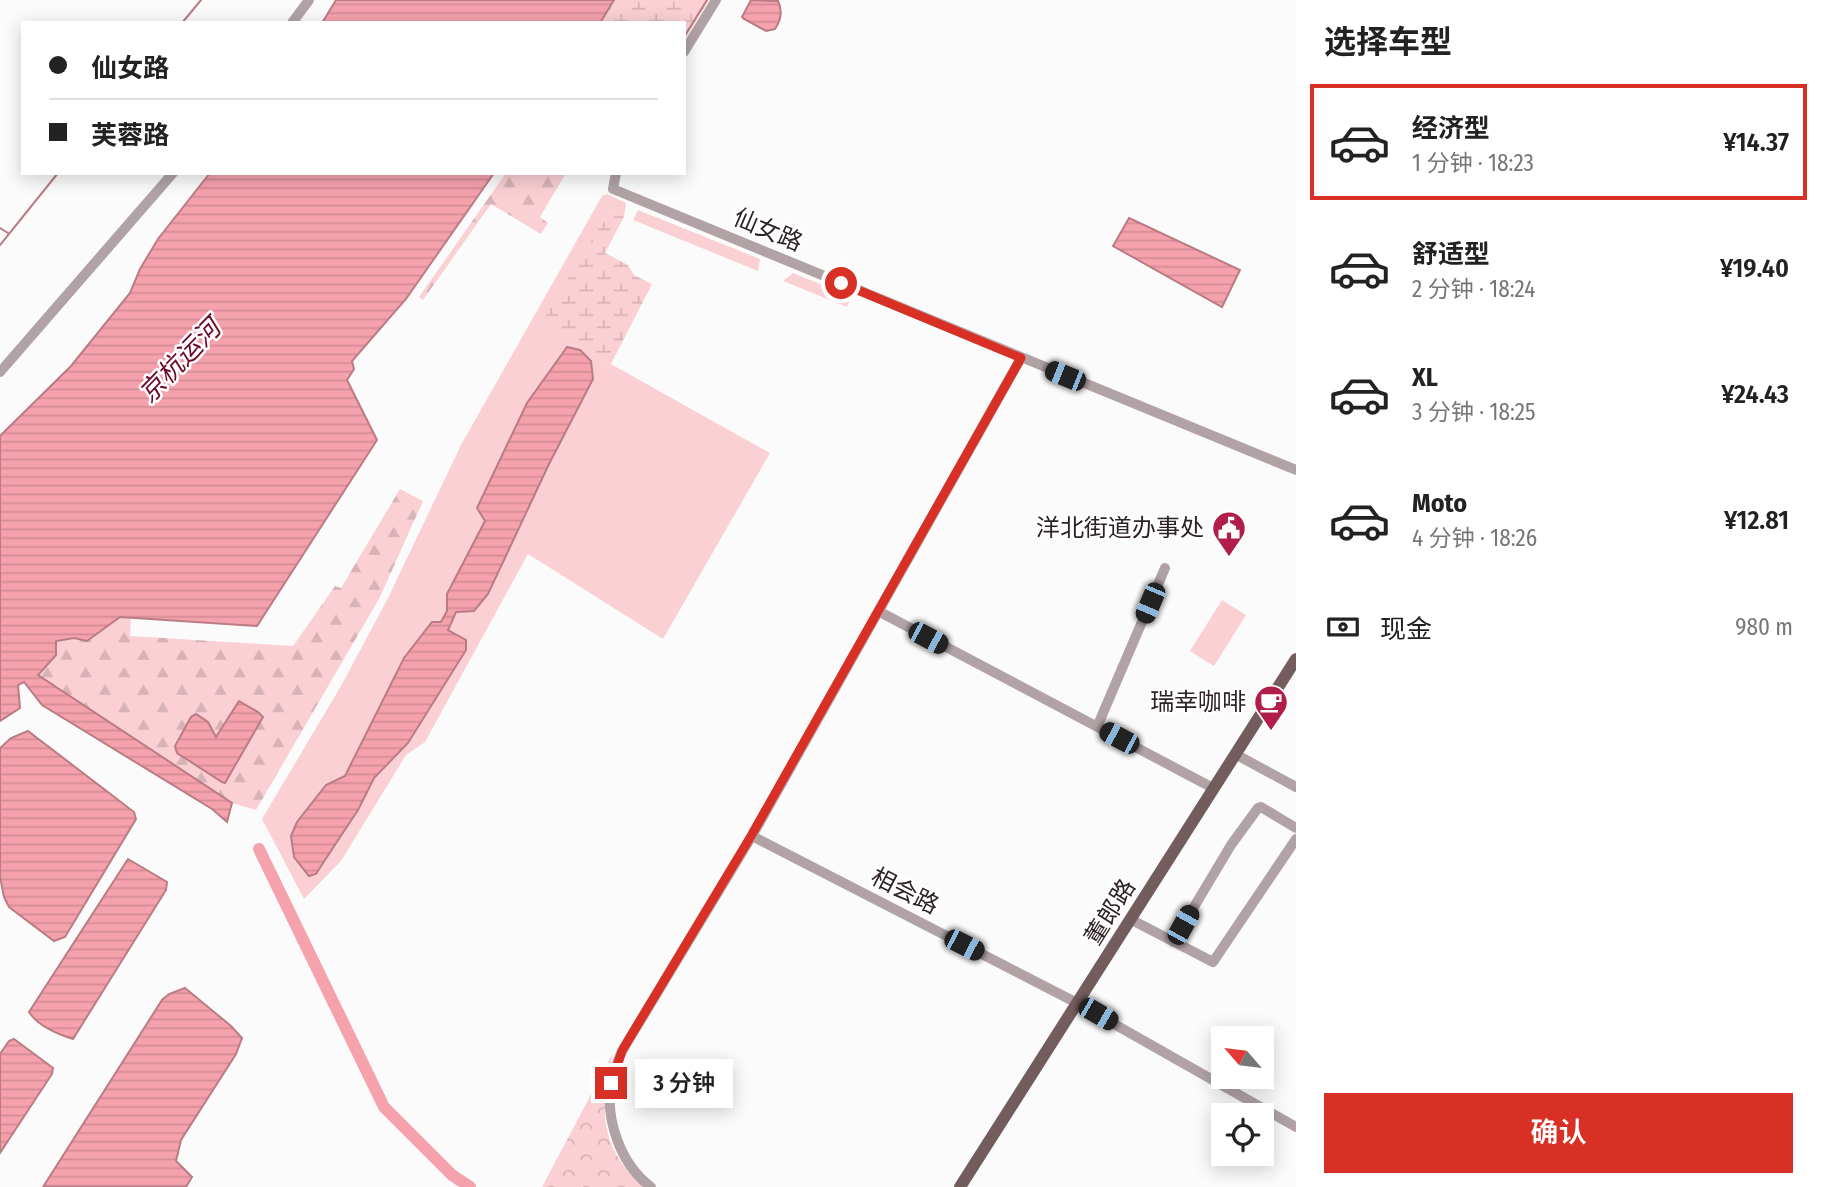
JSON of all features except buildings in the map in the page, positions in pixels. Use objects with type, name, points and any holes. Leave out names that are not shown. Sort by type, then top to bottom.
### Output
[{"type":"main road","name":"董郎路","points":[[960,1187],[1296,659]]},
{"type":"street","points":[[293,21],[309,0]]},
{"type":"street","points":[[686,49],[716,0]]},
{"type":"street","points":[[0,372],[171,175]]},
{"type":"street","name":"仙女路","points":[[615,175],[613,189],[1296,470]]},
{"type":"street","points":[[652,1187],[628,1162],[615,1135],[610,1108],[611,1083],[622,1051],[751,836],[880,612],[1021,358]]},
{"type":"street","points":[[1097,727],[1165,568]]},
{"type":"street","points":[[880,612],[1213,788]]},
{"type":"street","points":[[1235,754],[1296,787]]},
{"type":"street","points":[[1173,942],[1223,856],[1258,808],[1261,807],[1296,828]]},
{"type":"street","name":"相会路","points":[[751,836],[1077,1003],[1296,1127]]},
{"type":"street","points":[[1130,919],[1208,961],[1216,960],[1296,839]]},
{"type":"green space","points":[[614,0],[709,0],[686,38],[686,21],[601,21]]},
{"type":"green space","points":[[505,175],[565,175],[540,217],[548,223],[541,234],[491,204],[423,300],[419,297]]},
{"type":"green space","points":[[607,194],[626,203],[624,217],[609,211],[541,325],[770,453],[663,639],[528,554],[425,742],[406,755],[341,861],[304,899],[262,819],[341,686],[388,598],[461,445],[602,196]]},
{"type":"green space","points":[[638,210],[760,259],[758,271],[633,220]]},
{"type":"green space","points":[[609,211],[624,217],[605,253],[628,265],[634,275],[652,284],[611,364],[540,325]]},
{"type":"green space","points":[[793,273],[851,297],[847,307],[783,281]]},
{"type":"green space","points":[[400,489],[423,501],[380,597],[256,810],[232,803],[37,676],[56,655],[56,641],[74,638],[87,641],[120,617],[131,618],[130,636],[293,646],[335,586],[341,588]]},
{"type":"green space","points":[[1222,600],[1246,615],[1214,666],[1190,651]]},
{"type":"green space","points":[[613,1053],[606,1092],[606,1126],[618,1156],[643,1187],[542,1187]]},
{"type":"water","points":[[336,0],[614,0],[601,21],[323,21]]},
{"type":"water","points":[[751,0],[778,1],[781,15],[775,29],[766,31],[742,17]]},
{"type":"water","name":"京杭运河","points":[[208,175],[493,175],[406,299],[352,361],[354,369],[347,380],[377,440],[257,626],[120,617],[87,641],[74,638],[56,641],[56,655],[38,675],[232,803],[227,822],[212,809],[42,705],[24,682],[18,685],[20,708],[0,721],[0,436],[71,366],[130,293],[140,269],[158,239]]},
{"type":"water","points":[[1129,218],[1240,270],[1222,307],[1113,246]]},
{"type":"water","points":[[567,347],[580,350],[591,361],[593,379],[549,464],[488,594],[474,611],[456,612],[448,630],[466,640],[466,650],[408,743],[374,778],[358,810],[316,874],[309,876],[294,857],[291,836],[297,822],[326,785],[345,776],[404,658],[432,622],[441,622],[447,611],[447,594],[485,521],[477,508],[527,403]]},
{"type":"water","points":[[239,701],[263,717],[225,783],[177,753],[175,746],[191,717],[196,714],[208,722],[216,737]]},
{"type":"water","points":[[28,731],[134,812],[136,819],[65,937],[54,941],[9,907],[0,877],[0,748],[11,738]]},
{"type":"water","points":[[128,859],[167,882],[166,890],[73,1039],[54,1032],[29,1012]]},
{"type":"water","points":[[185,988],[242,1038],[236,1054],[181,1140],[176,1161],[192,1177],[186,1187],[43,1187],[162,1000]]},
{"type":"water","points":[[14,1039],[53,1068],[52,1074],[0,1153],[0,1054],[9,1041]]},
{"type":"waterway","points":[[184,21],[201,0]]},
{"type":"waterway","points":[[686,34],[707,0]]},
{"type":"waterway","points":[[0,245],[56,175]]},
{"type":"waterway","points":[[0,228],[8,233]]},
{"type":"waterway","points":[[259,849],[384,1107],[452,1175],[470,1187]]},
{"type":"place","name":"洋北街道办事处","points":[[1229,558]]},
{"type":"place","name":"瑞幸咖啡","points":[[1271,732]]},
{"type":"route","points":[[611,1083],[622,1051],[751,836],[880,612],[1021,358],[841,283]]}]
